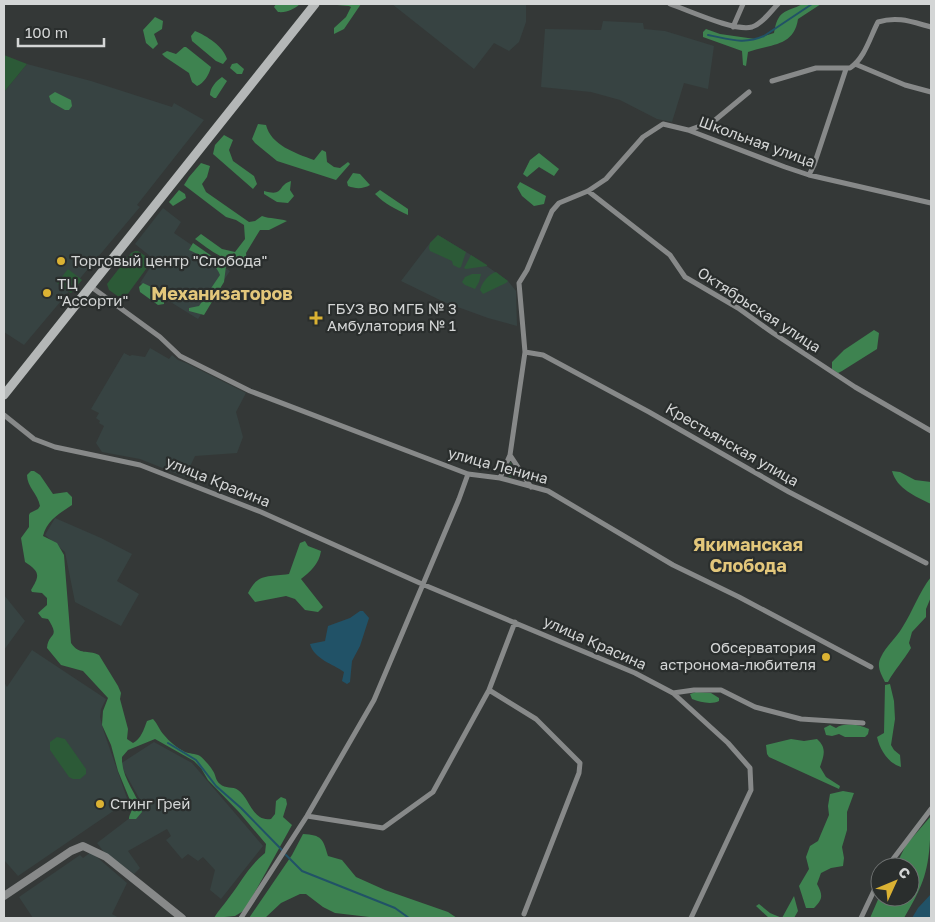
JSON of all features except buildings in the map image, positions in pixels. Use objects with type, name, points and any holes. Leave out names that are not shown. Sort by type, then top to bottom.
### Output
[{"type":"main road","points":[[4,395],[315,4]]},
{"type":"street","points":[[670,4],[734,27],[751,28],[762,22],[778,4]]},
{"type":"street","points":[[734,27],[743,4]]},
{"type":"street","points":[[772,81],[816,68],[846,69],[855,64],[869,42],[878,22],[890,18],[931,27]]},
{"type":"street","points":[[855,64],[905,85],[931,92]]},
{"type":"street","points":[[809,175],[814,166],[846,69]]},
{"type":"street","points":[[688,130],[714,121],[749,92]]},
{"type":"street","name":"Школьная улица","points":[[588,191],[606,179],[643,136],[663,124],[688,130],[809,175],[931,203]]},
{"type":"street","points":[[500,478],[510,455],[524,352],[519,283],[527,270],[552,211],[559,203],[588,191]]},
{"type":"street","name":"Октябрьская улица","points":[[588,191],[670,255],[685,277],[738,308],[772,333],[855,387],[931,430]]},
{"type":"street","name":"улица Ленина","points":[[90,286],[160,337],[180,356],[250,391],[468,474],[500,478],[548,491],[673,564],[871,668]]},
{"type":"street","name":"Крестьянская улица","points":[[524,352],[543,355],[649,412],[789,492],[926,563]]},
{"type":"street","name":"улица Красина","points":[[4,415],[34,439],[56,447],[140,464],[261,512],[422,584],[635,673],[673,693],[728,743],[750,768],[751,790],[691,918]]},
{"type":"street","points":[[510,455],[531,487]]},
{"type":"street","points":[[241,918],[307,816],[374,700],[468,474]]},
{"type":"street","points":[[307,816],[384,828],[403,816],[433,792],[489,690],[515,622]]},
{"type":"street","points":[[489,690],[536,719],[580,763],[579,773],[524,914]]},
{"type":"street","points":[[673,693],[694,690],[721,690],[755,707],[801,719],[863,723]]},
{"type":"street","points":[[895,857],[931,809]]},
{"type":"street","points":[[4,896],[83,846],[106,857],[182,918]]},
{"type":"street","points":[[861,918],[870,899]]},
{"type":"shaded area","points":[[392,4],[526,4],[526,22],[519,42],[509,51],[494,43],[474,69]]},
{"type":"shaded area","points":[[603,21],[643,23],[644,29],[665,31],[714,46],[708,89],[684,83],[672,122],[657,119],[620,100],[591,92],[541,87],[545,29],[601,30]]},
{"type":"shaded area","points":[[27,64],[91,81],[172,107],[174,103],[204,120],[137,205],[140,207],[24,345],[4,332],[4,92]]},
{"type":"shaded area","points":[[163,208],[181,222],[174,233],[230,271],[198,319],[140,283],[155,260],[135,244]]},
{"type":"shaded area","points":[[438,235],[508,281],[516,291],[517,326],[444,302],[401,281]]},
{"type":"shaded area","points":[[150,348],[169,359],[172,355],[178,360],[246,393],[236,412],[243,437],[237,453],[195,456],[185,477],[140,459],[102,452],[96,443],[104,426],[96,418],[99,413],[91,409],[124,353],[130,356],[145,357]]},
{"type":"shaded area","points":[[55,518],[132,554],[117,581],[139,594],[121,626],[75,602],[65,552],[45,535]]},
{"type":"shaded area","points":[[4,595],[25,621],[4,650]]},
{"type":"shaded area","points":[[32,650],[106,699],[101,709],[100,717],[128,801],[18,876],[4,860],[4,682],[7,687]]},
{"type":"shaded area","points":[[154,742],[192,763],[263,846],[221,899],[210,890],[215,870],[203,857],[198,861],[188,854],[182,859],[166,840],[171,836],[167,829],[128,851],[140,868],[134,874],[104,852],[97,843],[144,807],[120,764]]},
{"type":"shaded area","points":[[91,852],[127,883],[112,914],[119,918],[33,918],[19,897],[80,855],[83,858]]},
{"type":"green space","points":[[276,4],[300,4],[290,10],[278,12],[274,7]]},
{"type":"green space","points":[[334,4],[361,4],[344,29],[334,34],[334,28],[346,17],[351,7]]},
{"type":"green space","points":[[803,4],[821,4],[798,19],[792,35],[786,40],[748,52],[746,66],[743,65],[742,51],[703,37],[703,32],[706,29],[720,34],[755,39],[774,33],[778,20],[783,13]]},
{"type":"green space","points":[[155,17],[163,21],[162,29],[154,34],[158,44],[153,49],[146,43],[143,30]]},
{"type":"green space","points":[[195,31],[209,39],[222,50],[227,59],[223,64],[216,61],[192,41],[191,36]]},
{"type":"green space","points":[[184,47],[211,67],[206,78],[197,86],[192,82],[189,73],[162,54],[167,51],[176,54]]},
{"type":"green space","points":[[4,55],[27,64],[4,92]]},
{"type":"green space","points":[[237,63],[244,69],[242,74],[237,74],[230,68],[232,64]]},
{"type":"green space","points":[[222,77],[227,81],[216,98],[214,98],[210,95],[211,90]]},
{"type":"green space","points":[[55,92],[71,100],[72,106],[69,110],[65,110],[51,102],[49,96]]},
{"type":"green space","points":[[258,124],[266,125],[278,143],[299,154],[314,160],[322,150],[326,152],[327,162],[334,167],[340,168],[348,162],[350,164],[336,180],[277,161],[252,139]]},
{"type":"green space","points":[[224,135],[233,140],[229,150],[233,161],[254,176],[257,184],[253,189],[213,154],[215,145]]},
{"type":"green space","points":[[539,153],[559,169],[554,176],[539,167],[527,177],[523,174],[530,160]]},
{"type":"green space","points":[[201,163],[210,166],[207,177],[202,184],[206,192],[249,222],[255,221],[262,216],[287,221],[269,230],[260,230],[246,253],[247,264],[240,264],[227,259],[195,239],[201,234],[222,249],[235,252],[245,239],[244,225],[226,217],[184,185]]},
{"type":"green space","points":[[353,173],[360,174],[370,185],[359,188],[348,186],[347,182]]},
{"type":"green space","points":[[291,181],[290,190],[294,196],[288,203],[277,202],[264,194],[264,191],[278,192]]},
{"type":"green space","points":[[520,182],[546,196],[544,204],[534,206],[522,196],[517,187]]},
{"type":"green space","points":[[179,190],[185,194],[186,198],[173,206],[169,202]]},
{"type":"green space","points":[[380,190],[408,209],[408,215],[379,198],[375,194]]},
{"type":"green space","points":[[438,235],[466,252],[461,267],[453,265],[452,261],[430,251],[430,243]]},
{"type":"green space","points":[[193,243],[226,266],[224,282],[204,315],[189,311],[189,308],[199,306],[220,275],[211,263],[189,250]]},
{"type":"green space","points":[[135,251],[148,258],[149,265],[127,295],[119,297],[109,290],[107,284],[131,253]]},
{"type":"green space","points":[[471,255],[487,265],[487,266],[464,268]]},
{"type":"green space","points":[[68,269],[82,280],[71,293],[57,283]]},
{"type":"green space","points":[[496,272],[508,281],[483,294],[480,290],[484,282],[490,275]]},
{"type":"green space","points":[[472,274],[481,274],[475,289],[462,282],[465,277]]},
{"type":"green space","points":[[143,283],[164,293],[164,304],[158,305],[140,292],[139,287]]},
{"type":"green space","points":[[874,330],[879,333],[877,349],[838,373],[832,369],[832,362],[844,350]]},
{"type":"green space","points":[[510,462],[520,477],[509,477],[507,474]]},
{"type":"green space","points":[[31,471],[40,475],[53,494],[67,492],[72,497],[72,505],[47,526],[43,536],[57,543],[64,555],[71,643],[77,650],[99,655],[118,686],[128,729],[127,739],[133,743],[136,741],[142,734],[147,721],[153,719],[162,733],[173,744],[185,752],[200,756],[212,769],[217,781],[224,786],[236,789],[242,794],[260,817],[271,819],[275,814],[276,801],[281,797],[286,799],[287,804],[283,817],[292,825],[245,910],[235,916],[214,918],[249,869],[265,853],[266,844],[208,780],[194,761],[155,739],[128,750],[122,757],[124,772],[142,812],[136,819],[129,819],[132,805],[102,725],[103,711],[108,698],[83,671],[61,665],[47,648],[54,633],[52,625],[48,619],[42,618],[38,613],[47,605],[47,598],[42,593],[32,592],[31,590],[36,581],[37,574],[34,568],[25,562],[21,538],[29,527],[30,513],[40,506],[27,479],[27,475]]},
{"type":"green space","points":[[892,471],[900,472],[915,480],[931,482],[931,504],[902,487]]},
{"type":"green space","points":[[305,541],[308,546],[321,551],[316,564],[301,579],[323,607],[318,612],[305,610],[295,599],[286,596],[255,602],[248,593],[256,582],[264,577],[289,574],[300,543]]},
{"type":"green space","points":[[931,577],[931,597],[926,609],[926,617],[912,632],[909,643],[911,648],[888,682],[885,682],[879,667],[881,657],[902,628]]},
{"type":"green space","points":[[890,684],[894,701],[895,719],[891,745],[900,755],[901,767],[885,755],[877,737],[884,733],[885,685]]},
{"type":"green space","points":[[696,692],[711,693],[719,698],[719,701],[709,703],[692,699],[690,694]]},
{"type":"green space","points":[[830,725],[836,728],[852,725],[869,729],[865,737],[845,737],[839,734],[826,735],[824,728]]},
{"type":"green space","points":[[57,737],[65,739],[86,769],[86,774],[80,779],[69,777],[50,750],[50,742]]},
{"type":"green space","points":[[791,739],[804,741],[817,739],[820,742],[824,752],[820,767],[826,777],[840,786],[839,789],[769,757],[766,745]]},
{"type":"green space","points":[[843,791],[854,793],[847,812],[847,830],[842,847],[843,866],[831,868],[821,873],[817,884],[821,894],[819,902],[814,908],[806,908],[799,886],[809,869],[806,857],[810,846],[818,841],[829,815],[830,794]]},
{"type":"green space","points":[[931,816],[931,840],[920,888],[920,857],[900,857],[906,845]]},
{"type":"green space","points":[[303,834],[314,835],[321,839],[328,856],[342,860],[356,877],[385,890],[448,912],[457,918],[378,918],[335,913],[323,907],[306,894],[300,894],[281,903],[265,918],[249,918],[292,855]]},
{"type":"green space","points":[[794,896],[798,911],[794,918],[782,918]]},
{"type":"green space","points":[[759,904],[770,913],[782,918],[769,918],[756,906]]},
{"type":"green space","points":[[875,907],[910,907],[904,918],[870,918]]},
{"type":"water","points":[[363,611],[369,618],[360,646],[352,661],[350,682],[347,684],[342,681],[344,672],[315,654],[310,644],[325,641],[328,626],[350,618]]},
{"type":"water","points":[[931,894],[931,918],[912,918]]},
{"type":"waterway","points":[[708,35],[743,41],[757,39],[812,4]]},
{"type":"waterway","points":[[168,743],[196,760],[216,786],[241,808],[282,850]]},
{"type":"waterway","points":[[286,855],[302,871],[395,908],[409,918]]},
{"type":"place","name":"Торговый центр \"Слобода\"","points":[[61,261]]},
{"type":"place","name":"ТЦ \"Ассорти\"","points":[[47,293]]},
{"type":"place","name":"ГБУЗ ВО МГБ № 3 Амбулатория № 1","points":[[316,318]]},
{"type":"place","name":"Обсерватория астронома-любителя","points":[[826,657]]},
{"type":"place","name":"Стинг Грей","points":[[100,804]]},
{"type":"district","name":"Механизаторов","points":[[222,294]]},
{"type":"district","name":"Якиманская Слобода","points":[[748,555]]}]
